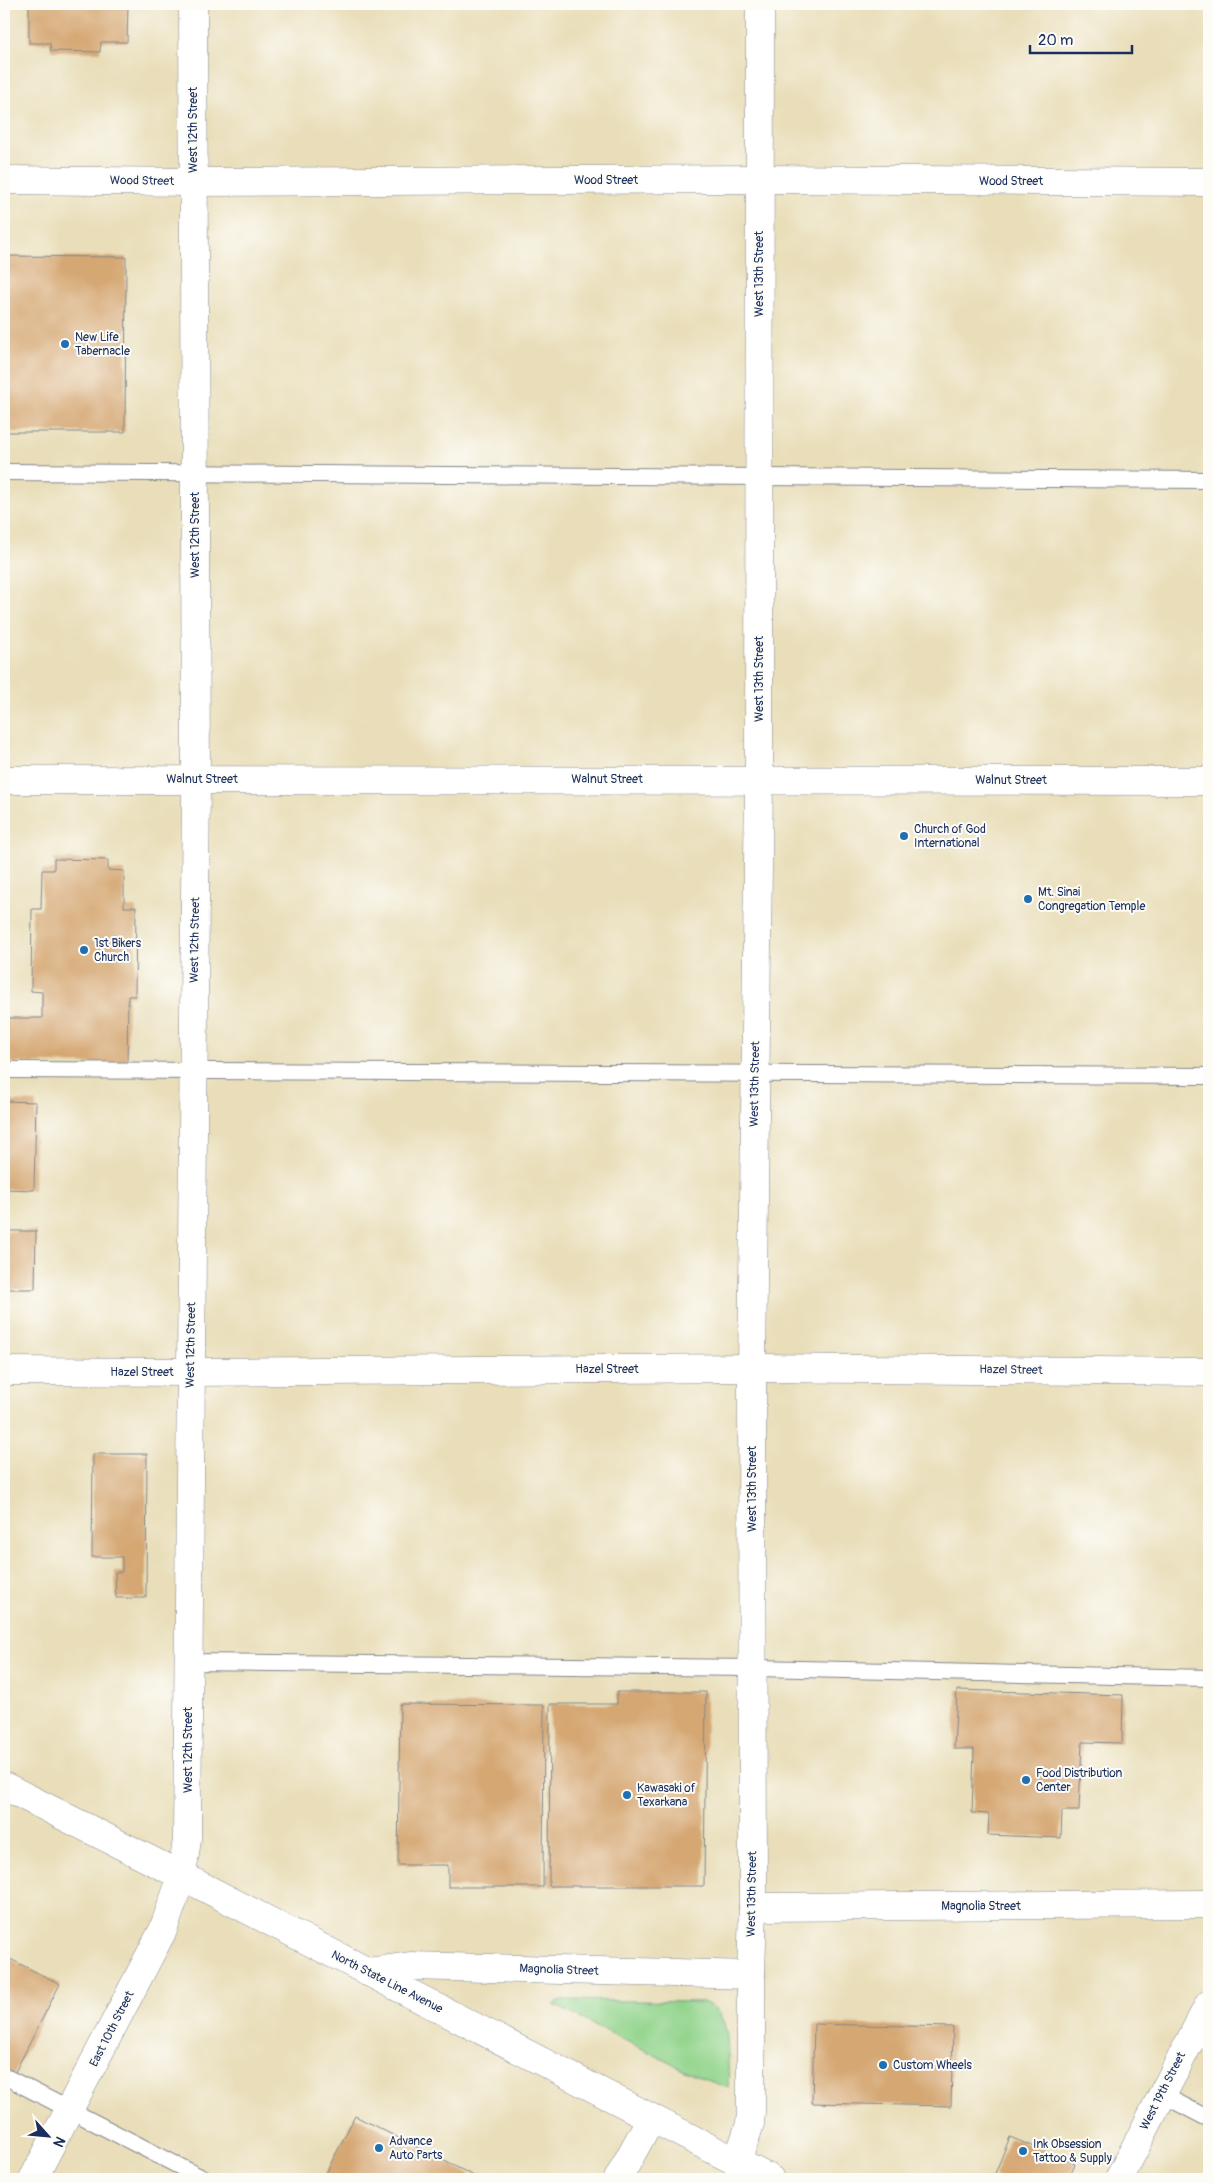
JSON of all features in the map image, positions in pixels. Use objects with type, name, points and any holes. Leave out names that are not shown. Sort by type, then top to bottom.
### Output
[{"type":"street","name":"West 12th Street","points":[[182,1876],[187,1830],[196,779],[193,4]]},
{"type":"street","name":"West 13th Street","points":[[737,2162],[750,2124],[751,2112],[753,1908],[752,1368],[759,779],[760,4]]},
{"type":"street","name":"Wood Street","points":[[4,180],[193,182],[759,179],[1209,182]]},
{"type":"street","name":"Walnut Street","points":[[4,780],[759,779],[1209,781]]},
{"type":"street","name":"Hazel Street","points":[[4,1371],[190,1372],[752,1368],[1209,1372]]},
{"type":"street","name":"North State Line Avenue","points":[[4,1786],[770,2179]]},
{"type":"street","name":"East 10th Street","points":[[33,2179],[163,1930],[182,1876]]},
{"type":"street","name":"Magnolia Street","points":[[753,1908],[1209,1904]]},
{"type":"street","name":"Magnolia Street","points":[[367,1972],[410,1966],[751,1975]]},
{"type":"street","name":"West 19th Street","points":[[1119,2179],[1161,2094],[1209,2004]]},
{"type":"street","points":[[618,2179],[651,2118]]},
{"type":"lane","points":[[4,472],[1209,480]]},
{"type":"lane","points":[[4,1070],[1209,1076]]},
{"type":"lane","points":[[189,1662],[752,1668],[1209,1678]]},
{"type":"lane","points":[[4,2076],[204,2179]]},
{"type":"lane","points":[[1161,2094],[1209,2119]]},
{"type":"green space","points":[[562,2000],[703,2002],[711,2006],[721,2017],[726,2031],[728,2088],[693,2074],[554,2005]]},
{"type":"building","points":[[29,4],[128,4],[127,42],[101,42],[100,52],[51,51],[50,43],[29,43]]},
{"type":"building","name":"New Life Tabernacle","points":[[4,256],[126,257],[125,432],[4,432]]},
{"type":"building","name":"1st Bikers Church","points":[[54,859],[108,860],[108,870],[124,871],[124,907],[136,907],[135,996],[128,996],[127,1064],[4,1063],[4,1018],[42,1018],[42,992],[31,991],[32,909],[41,909],[42,870],[54,870]]},
{"type":"building","points":[[4,1101],[36,1102],[34,1190],[4,1189]]},
{"type":"building","points":[[4,1231],[36,1231],[35,1289],[4,1289]]},
{"type":"building","points":[[93,1454],[147,1454],[146,1598],[116,1598],[115,1572],[122,1572],[122,1557],[92,1557]]},
{"type":"building","name":"Food Distribution Center","points":[[957,1690],[1123,1695],[1122,1743],[1082,1742],[1079,1811],[1062,1811],[1061,1838],[988,1835],[989,1814],[972,1813],[974,1749],[954,1749]]},
{"type":"building","name":"Kawasaki of Texarkana","points":[[617,1692],[706,1692],[704,1886],[549,1886],[550,1704],[617,1704]]},
{"type":"building","points":[[400,1704],[544,1705],[543,1887],[448,1887],[448,1865],[398,1865]]},
{"type":"building","points":[[4,1956],[60,1984],[13,2076],[4,2071]]},
{"type":"building","name":"Custom Wheels","points":[[814,2024],[953,2027],[951,2106],[812,2103]]},
{"type":"building","name":"Advance Auto Parts","points":[[355,2116],[480,2179],[323,2179]]},
{"type":"building","name":"Ink Obsession Tattoo & Supply","points":[[1010,2137],[1075,2164],[1068,2179],[1000,2179],[994,2176]]},
{"type":"place","name":"New Life Tabernacle","points":[[65,344]]},
{"type":"place","name":"Church of God International","points":[[904,836]]},
{"type":"place","name":"Mt. Sinai Congregation Temple","points":[[1028,899]]},
{"type":"place","name":"1st Bikers Church","points":[[84,950]]},
{"type":"place","name":"Food Distribution Center","points":[[1026,1780]]},
{"type":"place","name":"Kawasaki of Texarkana","points":[[627,1795]]},
{"type":"place","name":"Custom Wheels","points":[[883,2065]]},
{"type":"place","name":"Advance Auto Parts","points":[[379,2148]]},
{"type":"place","name":"Ink Obsession Tattoo & Supply","points":[[1023,2151]]}]
